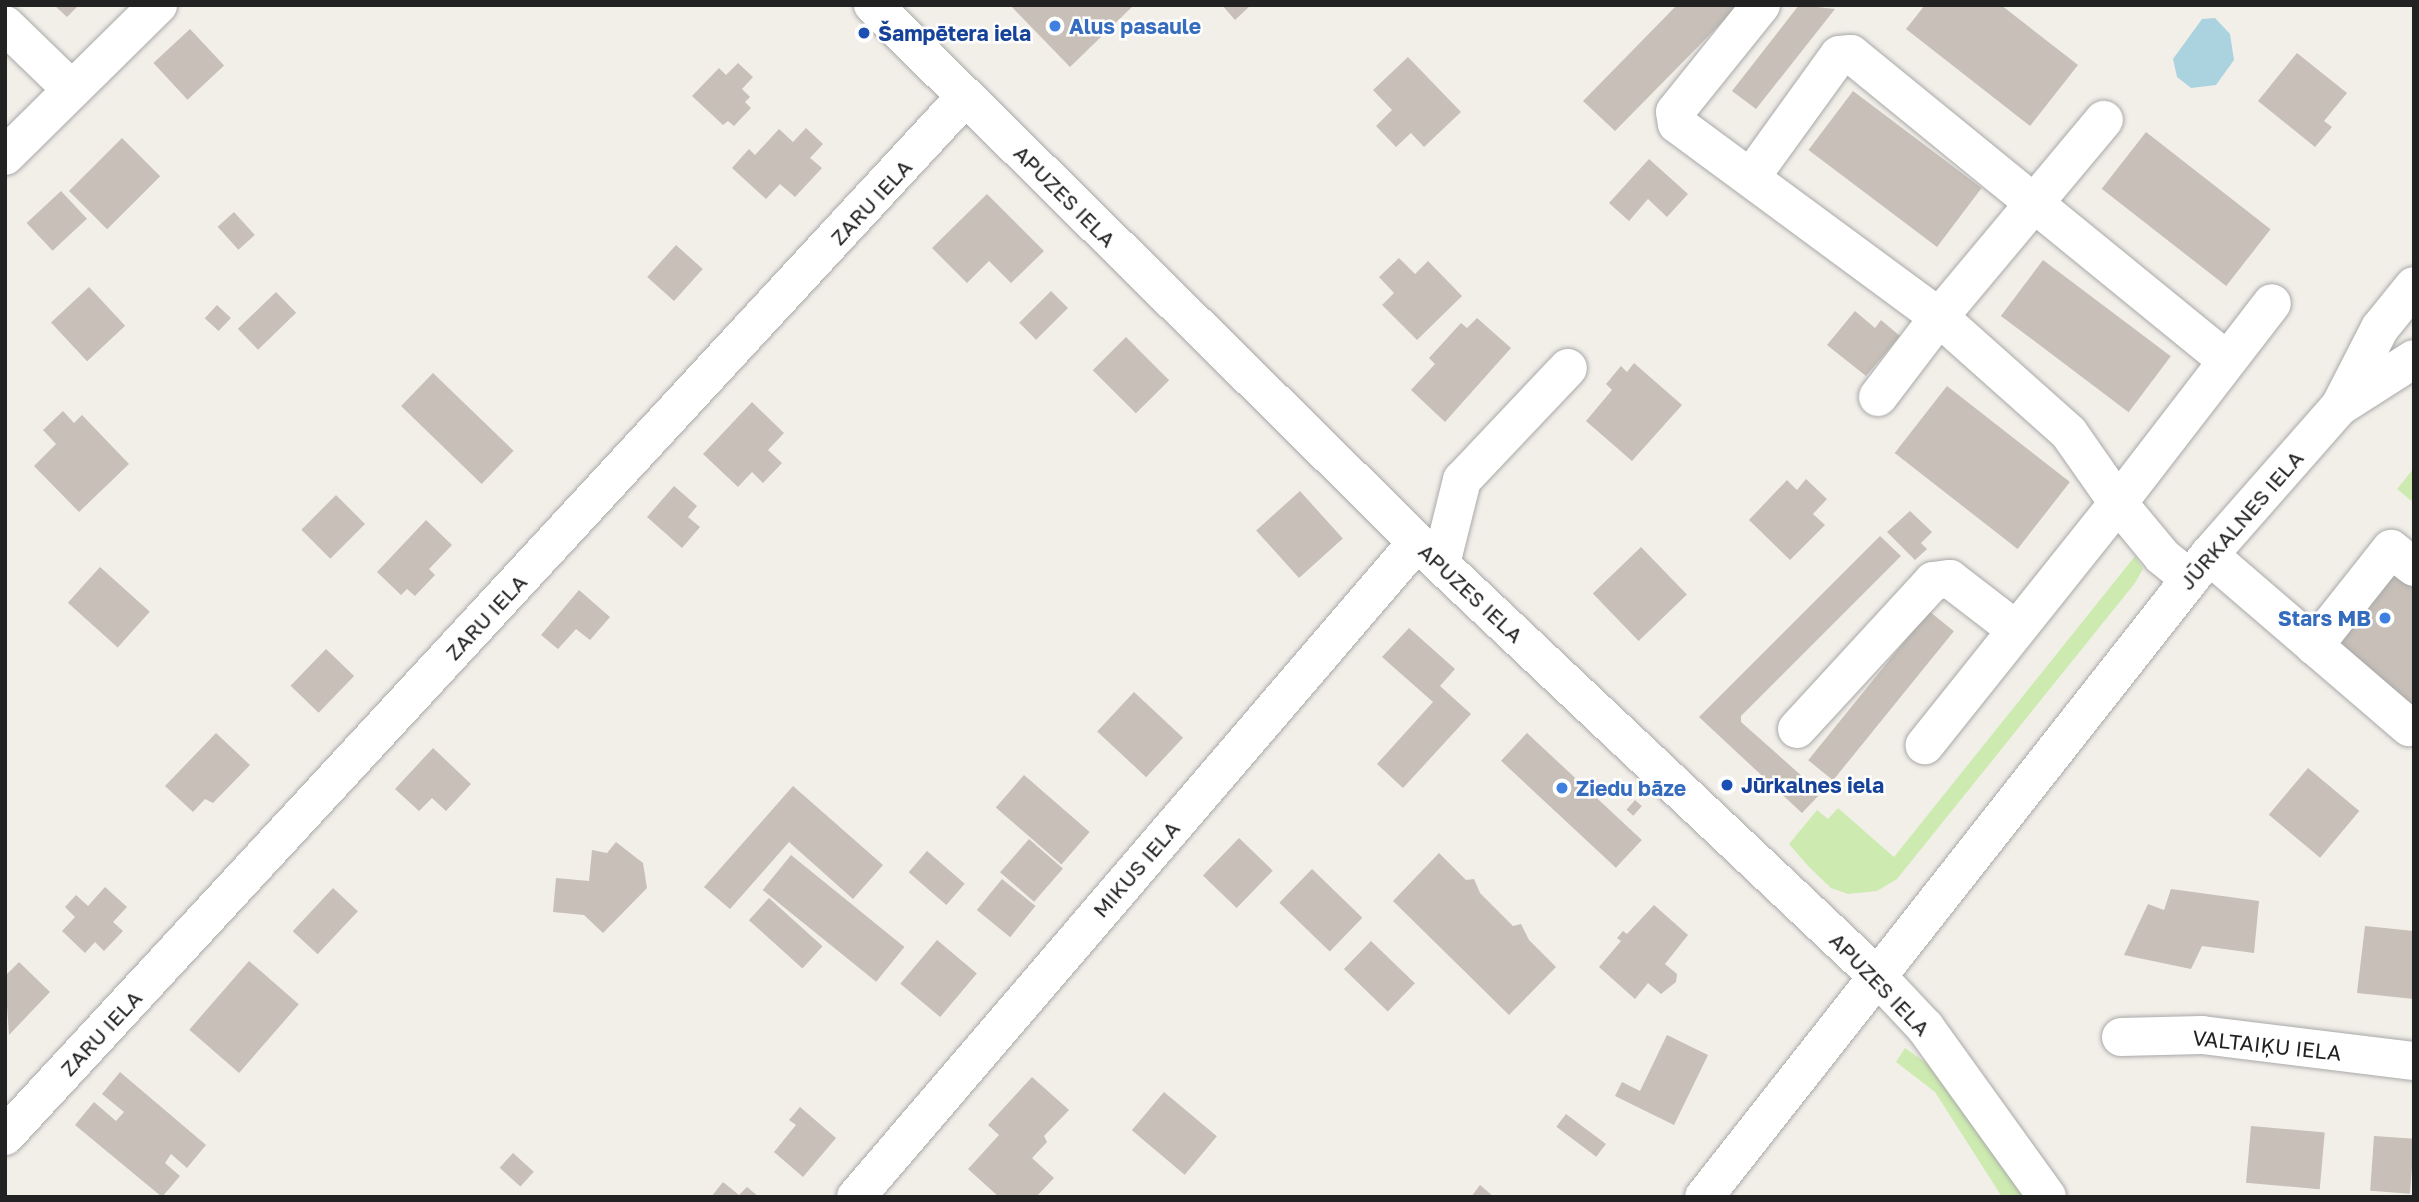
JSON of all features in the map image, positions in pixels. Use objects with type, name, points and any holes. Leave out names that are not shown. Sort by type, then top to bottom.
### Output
[{"type":"street","points":[[5,156],[158,5]]},
{"type":"street","points":[[1761,5],[1675,112],[1677,124],[1939,317],[2069,433],[2118,503],[2162,556],[2199,567],[2314,646],[2409,727]]},
{"type":"street","name":"APUZES IELA","points":[[888,10],[965,97],[1429,553],[1878,977],[1925,1027],[2047,1197]]},
{"type":"street","points":[[5,25],[72,90]]},
{"type":"street","points":[[1751,177],[1839,55],[1851,54],[2036,201],[2227,360]]},
{"type":"street","name":"ZARU IELA","points":[[5,1136],[965,97]]},
{"type":"street","points":[[1878,397],[1939,317],[2104,120]]},
{"type":"street","name":"JŪRKALNES IELA","points":[[1704,1197],[2199,567],[2340,406],[2380,328],[2414,286]]},
{"type":"street","points":[[1925,745],[2118,503],[2272,303]]},
{"type":"street","name":"JŪRKALNES IELA","points":[[2340,406],[2414,359]]},
{"type":"street","points":[[1429,553],[1462,480],[1568,368]]},
{"type":"street","points":[[2314,646],[2391,549],[2414,567]]},
{"type":"street","name":"MIKUS IELA","points":[[856,1197],[1429,553]]},
{"type":"street","points":[[1797,729],[1933,581],[1950,579],[2015,629]]},
{"type":"street","name":"VALTAIĶU IELA","points":[[2120,1037],[2202,1035],[2414,1061]]},
{"type":"green space","points":[[2414,468],[2414,503],[2397,489]]},
{"type":"green space","points":[[2135,556],[2143,569],[2135,583],[1897,879],[1877,891],[1848,894],[1831,888],[1809,867],[1789,844],[1817,810],[1828,819],[1838,808],[1894,857]]},
{"type":"green space","points":[[1905,1048],[1932,1067],[2027,1197],[2002,1197],[1935,1092],[1896,1062]]},
{"type":"water","points":[[2215,18],[2230,34],[2234,60],[2216,85],[2191,88],[2177,77],[2173,59],[2202,19]]},
{"type":"building","points":[[54,5],[79,5],[67,17]]},
{"type":"building","points":[[1010,5],[1134,5],[1070,67]]},
{"type":"building","points":[[1222,5],[1251,5],[1235,20]]},
{"type":"building","points":[[1677,5],[1739,5],[1615,131],[1583,101]]},
{"type":"building","points":[[1799,5],[1835,9],[1756,109],[1732,91]]},
{"type":"building","points":[[1925,5],[2001,5],[2078,65],[2030,126],[1906,29]]},
{"type":"building","points":[[190,29],[224,66],[188,100],[153,63]]},
{"type":"building","points":[[2297,53],[2347,93],[2324,121],[2332,127],[2315,147],[2258,101]]},
{"type":"building","points":[[1408,57],[1461,112],[1424,147],[1411,133],[1396,147],[1376,126],[1392,110],[1373,90]]},
{"type":"building","points":[[738,63],[753,77],[742,89],[750,97],[745,102],[751,108],[734,126],[728,121],[723,125],[692,96],[719,68],[726,75]]},
{"type":"building","points":[[1853,91],[1982,188],[1937,247],[1808,150]]},
{"type":"building","points":[[806,128],[823,144],[810,158],[822,168],[795,197],[780,184],[766,199],[732,168],[749,149],[755,155],[779,129],[793,142]]},
{"type":"building","points":[[2146,132],[2271,229],[2226,286],[2102,189]]},
{"type":"building","points":[[122,138],[160,176],[107,229],[69,191]]},
{"type":"building","points":[[1649,159],[1688,194],[1667,217],[1648,199],[1629,221],[1609,203]]},
{"type":"building","points":[[61,191],[87,219],[53,251],[27,223]]},
{"type":"building","points":[[987,194],[1044,251],[1011,283],[989,261],[967,283],[932,248]]},
{"type":"building","points":[[234,212],[255,235],[238,250],[218,227]]},
{"type":"building","points":[[676,245],[703,269],[674,301],[647,277]]},
{"type":"building","points":[[1399,258],[1415,274],[1428,261],[1462,296],[1417,340],[1382,305],[1394,293],[1379,277]]},
{"type":"building","points":[[2043,260],[2171,356],[2129,412],[2001,316]]},
{"type":"building","points":[[89,287],[125,326],[87,361],[51,322]]},
{"type":"building","points":[[1051,291],[1068,308],[1036,340],[1019,323]]},
{"type":"building","points":[[276,292],[296,313],[258,350],[238,329]]},
{"type":"building","points":[[217,305],[231,318],[219,331],[205,318]]},
{"type":"building","points":[[1855,311],[1875,328],[1881,320],[1900,336],[1866,376],[1827,345]]},
{"type":"building","points":[[1477,318],[1511,348],[1445,422],[1411,390],[1435,364],[1429,358],[1461,323],[1467,328]]},
{"type":"building","points":[[1126,337],[1169,380],[1136,413],[1093,370]]},
{"type":"building","points":[[1634,363],[1682,405],[1632,461],[1586,421],[1612,390],[1606,384],[1621,366],[1627,372]]},
{"type":"building","points":[[433,373],[514,451],[482,484],[401,406]]},
{"type":"building","points":[[1947,386],[2070,482],[2018,549],[1895,453]]},
{"type":"building","points":[[752,402],[784,433],[768,450],[782,463],[763,483],[752,472],[738,487],[703,454]]},
{"type":"building","points":[[63,411],[74,423],[82,415],[129,464],[79,512],[34,466],[56,444],[43,430]]},
{"type":"building","points":[[1806,479],[1827,499],[1813,514],[1825,525],[1790,560],[1749,520],[1787,480],[1797,490]]},
{"type":"building","points":[[674,486],[697,506],[688,517],[700,527],[682,548],[647,517]]},
{"type":"building","points":[[1300,491],[1343,539],[1299,578],[1256,530]]},
{"type":"building","points":[[336,495],[365,524],[330,559],[301,530]]},
{"type":"building","points":[[1910,511],[1932,532],[1921,543],[1927,549],[1915,560],[1887,532]]},
{"type":"building","points":[[426,520],[452,545],[429,569],[435,575],[415,596],[407,589],[401,595],[377,572]]},
{"type":"building","points":[[1880,536],[1901,556],[1741,716],[1741,722],[1821,793],[1802,813],[1699,717]]},
{"type":"building","points":[[1641,547],[1687,594],[1639,641],[1593,594]]},
{"type":"building","points":[[100,567],[150,612],[118,648],[68,603]]},
{"type":"building","name":"Stars MB","points":[[2392,571],[2414,588],[2414,712],[2332,647]]},
{"type":"building","points":[[579,590],[610,617],[590,640],[576,629],[558,649],[541,635]]},
{"type":"building","points":[[1929,611],[1954,631],[1833,780],[1808,760]]},
{"type":"building","points":[[1409,628],[1455,669],[1440,686],[1471,714],[1403,788],[1377,764],[1433,702],[1382,657]]},
{"type":"building","points":[[326,649],[354,676],[319,713],[291,686]]},
{"type":"building","points":[[1134,692],[1183,738],[1146,777],[1097,731]]},
{"type":"building","points":[[216,733],[250,765],[213,803],[205,799],[193,812],[165,786]]},
{"type":"building","points":[[1527,733],[1642,840],[1616,868],[1501,761]]},
{"type":"building","points":[[433,748],[471,784],[446,811],[432,798],[419,811],[395,789]]},
{"type":"building","points":[[2308,768],[2359,811],[2320,858],[2269,815]]},
{"type":"building","points":[[1024,775],[1090,832],[1061,865],[996,807]]},
{"type":"building","points":[[793,786],[883,865],[853,899],[789,842],[730,909],[704,887]]},
{"type":"building","points":[[1635,800],[1642,806],[1633,816],[1626,810]]},
{"type":"building","points":[[1239,838],[1273,871],[1237,908],[1203,875]]},
{"type":"building","points":[[1029,839],[1063,869],[1034,902],[1000,872]]},
{"type":"building","points":[[616,842],[643,863],[647,888],[603,933],[584,915],[553,912],[556,878],[589,881],[592,850],[607,853]]},
{"type":"building","points":[[927,851],[965,884],[946,905],[909,872]]},
{"type":"building","points":[[1439,853],[1466,880],[1474,879],[1480,893],[1513,926],[1521,924],[1529,940],[1556,967],[1509,1015],[1393,901]]},
{"type":"building","points":[[791,855],[904,947],[876,982],[763,890]]},
{"type":"building","points":[[1312,869],[1362,918],[1330,951],[1279,903]]},
{"type":"building","points":[[1002,879],[1035,906],[1010,937],[977,910]]},
{"type":"building","points":[[105,887],[127,907],[113,922],[123,931],[104,951],[95,942],[85,953],[62,931],[75,917],[65,907],[76,895],[88,906]]},
{"type":"building","points":[[333,888],[358,911],[318,954],[293,931]]},
{"type":"building","points":[[2171,889],[2259,901],[2254,953],[2202,946],[2191,969],[2124,955],[2148,904],[2164,910]]},
{"type":"building","points":[[769,898],[823,946],[802,968],[749,920]]},
{"type":"building","points":[[1654,905],[1688,935],[1665,964],[1677,974],[1676,982],[1661,994],[1648,983],[1635,999],[1599,967],[1621,941],[1617,938],[1623,931],[1627,934]]},
{"type":"building","points":[[2365,926],[2414,931],[2414,999],[2357,993]]},
{"type":"building","points":[[937,940],[977,973],[940,1017],[900,984]]},
{"type":"building","points":[[1371,941],[1415,983],[1388,1011],[1344,969]]},
{"type":"building","points":[[249,961],[299,1004],[239,1073],[189,1030]]},
{"type":"building","points":[[19,962],[50,992],[9,1035],[5,976]]},
{"type":"building","points":[[1667,1035],[1708,1055],[1674,1125],[1615,1096],[1622,1082],[1640,1091]]},
{"type":"building","points":[[120,1072],[206,1145],[187,1168],[171,1154],[165,1163],[180,1176],[162,1197],[75,1125],[94,1102],[116,1121],[124,1112],[102,1094]]},
{"type":"building","points":[[1032,1077],[1069,1110],[1044,1136],[1047,1142],[1032,1158],[1054,1178],[1036,1197],[999,1197],[968,1169],[999,1135],[988,1125]]},
{"type":"building","points":[[1164,1092],[1217,1136],[1185,1175],[1132,1130]]},
{"type":"building","points":[[800,1107],[836,1138],[803,1177],[774,1152],[796,1125],[789,1120]]},
{"type":"building","points":[[1566,1114],[1606,1144],[1596,1157],[1556,1127]]},
{"type":"building","points":[[2251,1126],[2325,1132],[2320,1189],[2246,1183]]},
{"type":"building","points":[[2374,1136],[2414,1139],[2410,1194],[2370,1191]]},
{"type":"building","points":[[513,1153],[534,1172],[520,1187],[500,1168]]},
{"type":"building","points":[[723,1182],[739,1195],[747,1187],[759,1197],[711,1197]]},
{"type":"building","points":[[1480,1185],[1494,1197],[1471,1197]]},
{"type":"place","name":"Alus pasaule","points":[[1055,26]]},
{"type":"place","name":"Šampētera iela","points":[[864,33]]},
{"type":"place","name":"Stars MB","points":[[2385,618]]},
{"type":"place","name":"Jūrkalnes iela","points":[[1727,785]]},
{"type":"place","name":"Ziedu bāze","points":[[1562,788]]}]
